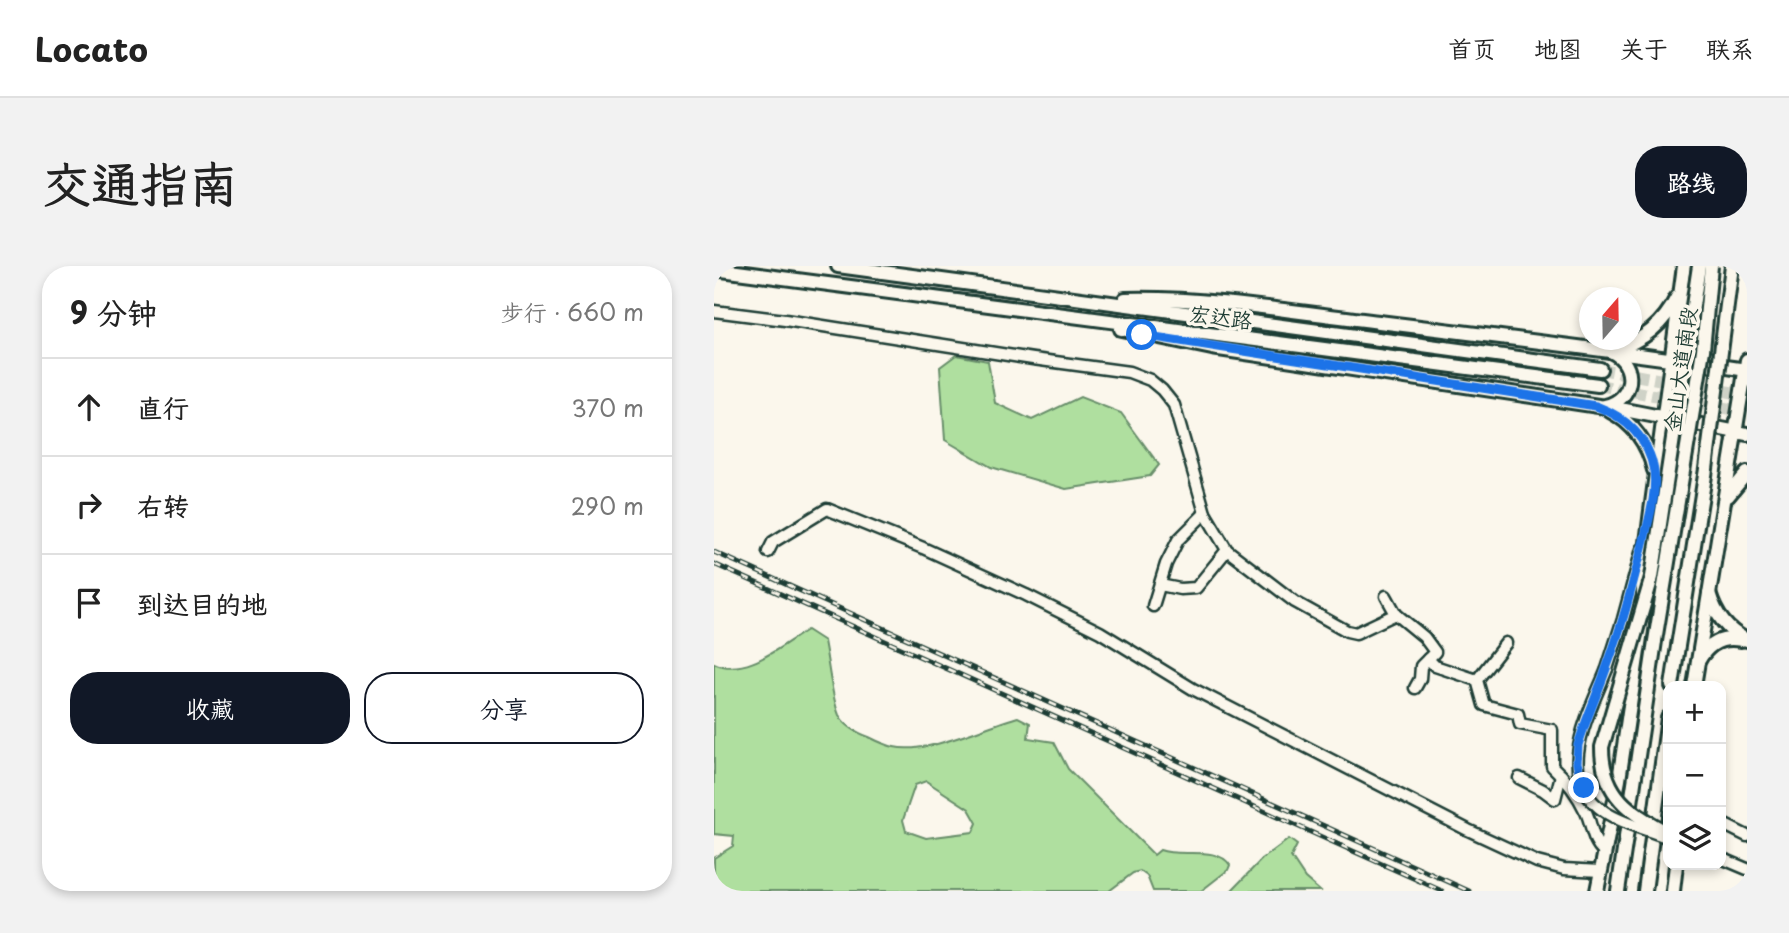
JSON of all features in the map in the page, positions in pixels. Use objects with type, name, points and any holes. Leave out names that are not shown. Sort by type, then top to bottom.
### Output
[{"type":"main road","points":[[1597,891],[1619,780],[1628,708],[1643,629],[1643,574],[1684,266]]},
{"type":"main road","points":[[1663,833],[1621,802],[1606,777],[1602,747],[1652,577],[1699,266]]},
{"type":"main road","name":"金山大道南段","points":[[1618,891],[1655,641],[1701,362],[1711,266]]},
{"type":"main road","name":"金山大道南段","points":[[1673,681],[1706,469],[1732,266]]},
{"type":"main road","name":"宏达路","points":[[847,267],[1600,369]]},
{"type":"main road","name":"宏达路","points":[[714,269],[1598,384]]},
{"type":"main road","points":[[1642,337],[1654,329],[1672,307],[1682,280]]},
{"type":"main road","points":[[1088,300],[1156,299],[1273,309],[1579,346]]},
{"type":"main road","points":[[1084,319],[1142,335],[1212,348],[1598,406],[1741,433]]},
{"type":"main road","points":[[1598,406],[1617,402],[1626,393],[1630,382],[1627,364],[1619,355],[1608,350]]},
{"type":"main road","points":[[1608,350],[1747,367],[1741,433],[1724,502],[1695,681]]},
{"type":"main road","points":[[1598,406],[1621,418],[1640,438],[1650,454],[1655,482]]},
{"type":"main road","points":[[1724,502],[1747,472]]},
{"type":"main road","points":[[1709,592],[1720,618],[1733,632],[1747,641]]},
{"type":"main road","points":[[1697,664],[1703,653],[1717,642],[1733,638],[1747,641]]},
{"type":"main road","points":[[1645,891],[1665,744]]},
{"type":"main road","points":[[1674,891],[1676,870]]},
{"type":"street","points":[[714,312],[785,320],[1129,372],[1150,380],[1174,405],[1205,513],[1227,550],[1295,603],[1347,631],[1356,633],[1396,614]]},
{"type":"street","points":[[768,552],[773,542],[827,509],[1027,595],[1100,632],[1193,689],[1468,830],[1537,862],[1564,869],[1600,871]]},
{"type":"street","points":[[1651,511],[1623,619],[1578,745],[1577,763],[1580,780],[1588,795],[1606,812],[1663,834]]},
{"type":"street","points":[[1153,606],[1178,540],[1205,513]]},
{"type":"street","points":[[1160,585],[1180,589],[1196,588],[1227,550]]},
{"type":"street","points":[[1386,596],[1396,614],[1424,637],[1435,652],[1421,666],[1420,679],[1415,688]]},
{"type":"street","points":[[1477,680],[1506,643]]},
{"type":"street","points":[[1428,659],[1435,666],[1477,680]]},
{"type":"street","points":[[1477,680],[1484,705],[1518,714],[1520,724],[1552,730],[1552,766],[1585,810],[1594,843],[1604,852]]},
{"type":"street","points":[[1519,778],[1555,799],[1561,775]]},
{"type":"street","points":[[1726,826],[1747,836]]},
{"type":"street","points":[[1726,860],[1747,869]]},
{"type":"green space","points":[[956,355],[988,361],[995,403],[1032,420],[1080,397],[1121,413],[1159,465],[1150,476],[1066,489],[991,467],[945,440],[940,367]]},
{"type":"green space","points":[[807,630],[824,641],[839,715],[856,731],[894,747],[923,747],[1018,717],[1030,723],[1028,738],[1054,742],[1068,769],[1154,855],[1160,850],[1216,855],[1230,865],[1228,870],[1201,891],[1153,891],[1147,876],[1140,871],[1133,873],[1109,891],[714,891],[714,858],[733,846],[734,836],[714,834],[714,663],[726,667],[750,663]],"holes":[[[926,781],[969,809],[977,823],[973,832],[926,838],[906,831],[903,820],[915,785]]]},
{"type":"green space","points":[[1289,839],[1297,845],[1291,857],[1305,878],[1320,891],[1231,891],[1262,859]]},
{"type":"tunnel","points":[[1600,369],[1747,395]]},
{"type":"tunnel","points":[[1598,385],[1747,412]]},
{"type":"railway","points":[[714,552],[1469,891]]},
{"type":"railway","points":[[714,564],[1442,891]]},
{"type":"route","points":[[1142,335],[1596,406],[1613,413],[1628,424],[1650,454],[1655,482],[1651,511],[1623,619],[1578,745],[1578,772],[1584,788]]}]
